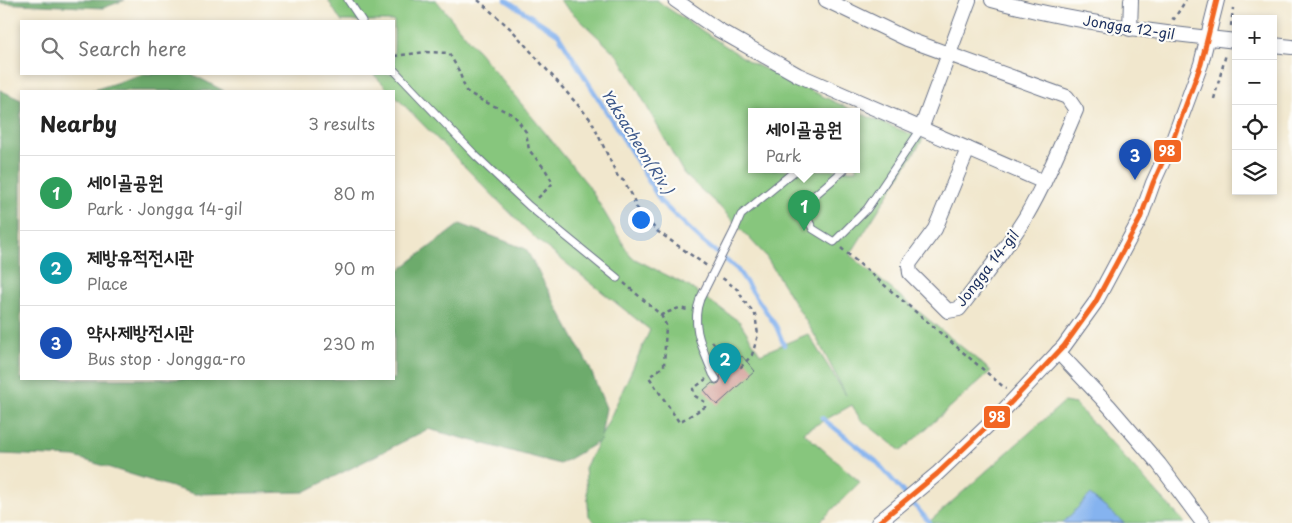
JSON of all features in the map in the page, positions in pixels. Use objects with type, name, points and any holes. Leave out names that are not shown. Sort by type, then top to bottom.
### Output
[{"type":"street","points":[[675,0],[717,30],[798,75],[1044,182]]},
{"type":"street","name":"Jongga 14-gil","points":[[826,0],[899,36],[1068,98],[1076,110],[1044,182],[1025,218],[998,259],[959,309],[948,311],[910,273],[909,264],[935,229],[968,149]]},
{"type":"street","points":[[921,129],[970,0]]},
{"type":"street","name":"Jongga 12-gil","points":[[992,0],[1025,9],[1130,29],[1232,41]]},
{"type":"street","points":[[1130,29],[1131,0]]},
{"type":"street","points":[[879,522],[937,474],[1017,397],[1058,352],[1095,303],[1140,219],[1153,183],[1174,137],[1201,64],[1217,0]]},
{"type":"street","points":[[1277,45],[1292,47]]},
{"type":"street","points":[[1058,352],[1109,406],[1152,456],[1203,523]]},
{"type":"lane","points":[[348,0],[361,20]]},
{"type":"lane","points":[[395,71],[476,156],[529,206],[617,278]]},
{"type":"lane","points":[[841,173],[801,207],[813,229],[834,242],[867,209],[921,129]]},
{"type":"lane","points":[[715,377],[698,338],[695,312],[741,215],[792,173]]},
{"type":"path","points":[[478,0],[512,30],[591,120],[618,177],[624,181],[636,207],[657,231],[712,270]]},
{"type":"path","points":[[1165,18],[1174,19],[1186,0]]},
{"type":"path","points":[[1233,8],[1233,15]]},
{"type":"path","points":[[1214,99],[1232,44]]},
{"type":"path","points":[[395,56],[426,52],[449,53],[459,70],[466,91],[514,115],[526,132],[529,150],[545,169],[553,183],[529,206]]},
{"type":"path","points":[[834,242],[992,378],[1017,397]]},
{"type":"path","points":[[712,341],[726,361],[741,367],[752,355],[758,335],[755,314],[738,290],[720,276]]},
{"type":"path","points":[[617,278],[661,314],[666,325],[664,366],[649,377],[679,422],[705,407],[705,402],[695,396],[693,389],[715,377]]},
{"type":"path","points":[[661,314],[679,308],[695,312]]},
{"type":"green space","points":[[0,0],[125,0],[103,8],[0,3]]},
{"type":"green space","points":[[328,0],[436,0],[588,185],[631,257],[688,286],[740,322],[760,354],[808,334],[846,395],[817,339],[765,255],[720,207],[684,174],[620,58],[559,0],[657,0],[750,62],[848,108],[748,108],[748,173],[860,173],[860,113],[923,139],[850,255],[991,371],[901,451],[860,419],[852,405],[803,432],[860,482],[819,523],[596,523],[589,516],[585,468],[650,330],[537,240],[395,96],[395,90],[389,90],[374,75],[395,75],[395,20],[340,20]]},
{"type":"green space","points":[[140,75],[194,75],[222,90],[94,90]]},
{"type":"green space","points":[[0,90],[20,100],[20,380],[395,380],[395,273],[460,224],[526,249],[589,366],[606,408],[600,441],[560,464],[428,429],[304,492],[194,494],[75,457],[0,454]]},
{"type":"green space","points":[[1064,402],[1075,404],[1185,523],[928,523]]},
{"type":"water","points":[[1090,495],[1124,523],[1063,523]]},
{"type":"building","points":[[742,356],[755,371],[717,405],[704,390],[712,383],[719,383],[720,376]]},
{"type":"waterway","name":"Yaksacheon(Riv.)","points":[[506,0],[558,34],[661,202],[702,241],[737,269],[776,326],[784,345]]},
{"type":"waterway","name":"Yaksacheon(Riv.)","points":[[822,418],[876,461],[930,523]]},
{"type":"transit line","name":"98","points":[[878,523],[937,474],[1001,413],[1064,346],[1095,303],[1140,219],[1153,183],[1174,137],[1201,64],[1217,0]]},
{"type":"place","name":"약사제방전시관","points":[[1135,180]]},
{"type":"place","name":"세이골공원","points":[[804,231]]},
{"type":"place","name":"제방유적전시관","points":[[725,384]]}]
